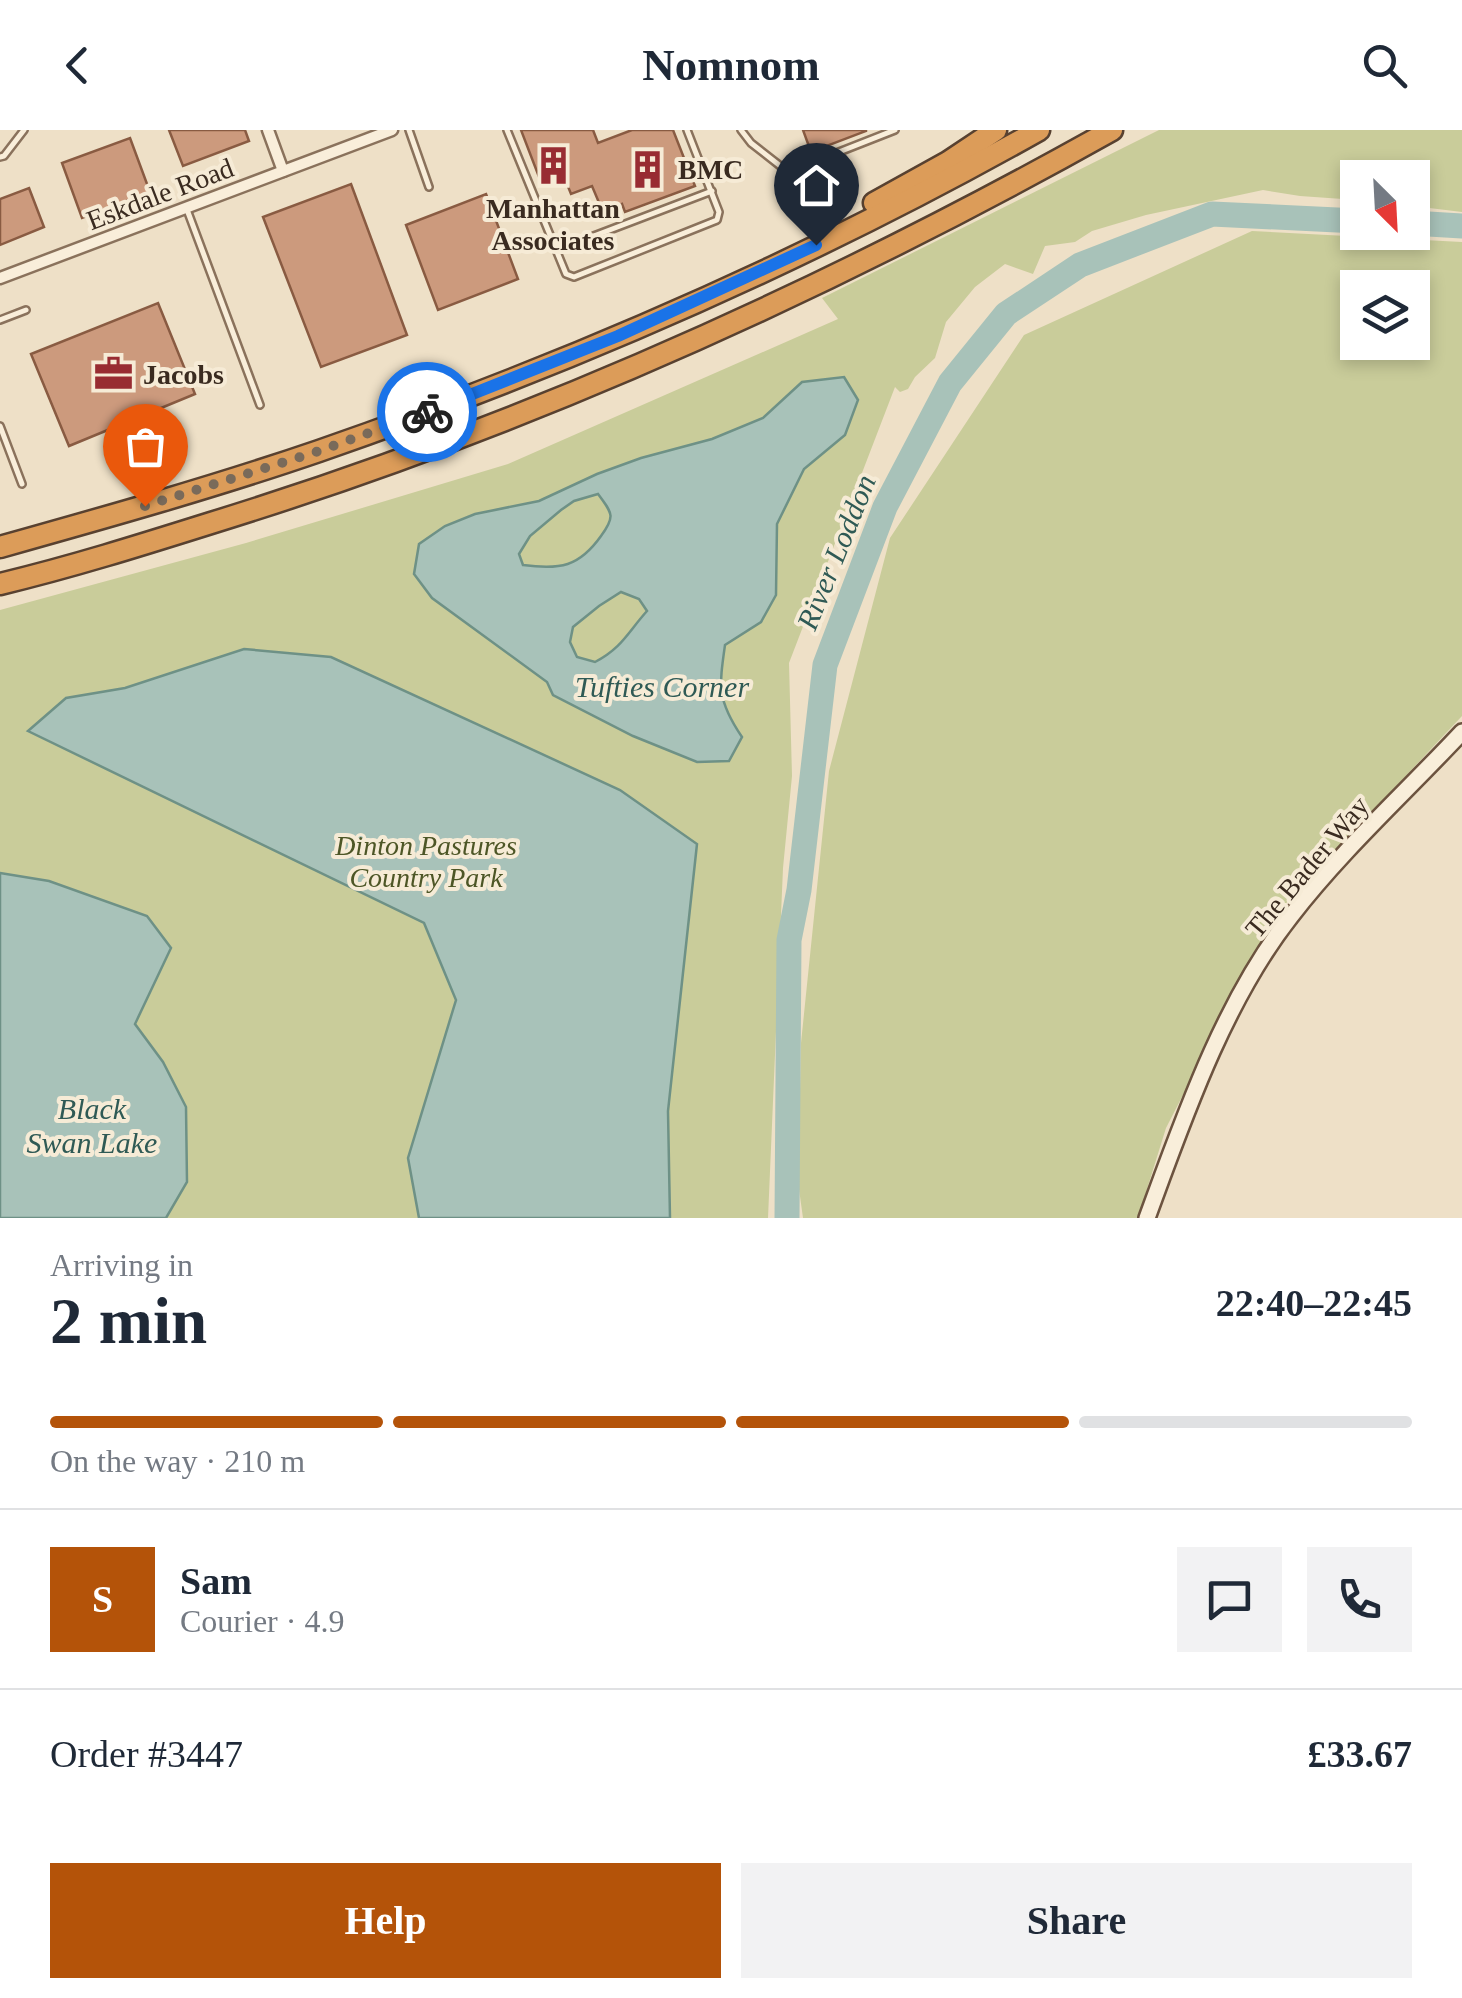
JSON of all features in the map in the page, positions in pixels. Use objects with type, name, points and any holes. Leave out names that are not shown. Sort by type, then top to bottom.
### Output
[{"type":"highway","points":[[743,280],[948,162],[996,130]]},
{"type":"highway","points":[[0,547],[191,492],[406,420],[546,366],[743,280],[908,200],[1038,130]]},
{"type":"highway","points":[[0,584],[287,499],[536,409],[797,295],[928,230],[1112,130]]},
{"type":"street","points":[[268,130],[283,171]]},
{"type":"street","name":"Eskdale Road","points":[[0,278],[392,130]]},
{"type":"street","name":"The Bader Way","points":[[1147,1218],[1198,1085],[1256,966],[1290,917],[1346,850],[1462,732]]},
{"type":"lane","points":[[0,157],[24,130]]},
{"type":"lane","points":[[409,130],[430,186]]},
{"type":"lane","points":[[507,130],[566,274],[574,277],[717,220],[719,212],[687,130]]},
{"type":"lane","points":[[741,130],[751,143],[788,172],[896,130]]},
{"type":"lane","points":[[556,250],[712,191]]},
{"type":"lane","points":[[186,207],[260,405]]},
{"type":"lane","points":[[0,320],[26,310]]},
{"type":"lane","points":[[0,426],[22,484]]},
{"type":"green space","name":"Dinton Pastures Country Park","points":[[1159,130],[1462,130],[1462,212],[1430,208],[1430,160],[1340,160],[1340,199],[1263,190],[1092,231],[1075,242],[1045,246],[1033,274],[1005,264],[975,287],[946,322],[935,358],[908,389],[900,392],[895,387],[789,663],[792,776],[783,868],[768,1218],[0,1218],[0,610],[246,543],[508,464],[838,319],[822,298]]},
{"type":"green space","points":[[1252,231],[1340,236],[1340,250],[1430,250],[1430,240],[1462,242],[1462,716],[1276,914],[1166,1128],[1138,1218],[803,1218],[798,1182],[801,1043],[829,771],[890,538],[1024,335]]},
{"type":"water","name":"Tufties Corner","points":[[844,377],[858,400],[845,435],[804,469],[777,524],[776,595],[761,622],[725,645],[722,693],[742,737],[729,761],[697,762],[633,736],[553,695],[547,682],[432,598],[414,574],[419,544],[445,526],[475,514],[539,501],[641,458],[712,439],[763,418],[802,382]],"holes":[[[598,494],[609,510],[609,524],[585,554],[558,566],[523,565],[519,554],[530,536],[574,501]],[[621,592],[639,599],[647,611],[604,657],[595,662],[577,657],[570,642],[573,627]]]},
{"type":"water","points":[[244,649],[331,657],[620,790],[697,844],[668,1111],[670,1218],[419,1218],[408,1158],[456,1000],[424,923],[28,731],[66,698],[125,688]]},
{"type":"water","name":"Black Swan Lake","points":[[0,873],[49,881],[147,916],[171,948],[135,1024],[163,1062],[186,1107],[187,1182],[166,1218],[0,1218]]},
{"type":"building","points":[[169,130],[245,130],[249,141],[183,166]]},
{"type":"building","points":[[521,130],[593,130],[598,143],[632,130],[673,130],[695,186],[625,212],[622,204],[603,212],[592,186],[571,194],[561,169],[539,177]]},
{"type":"building","points":[[803,130],[866,130],[866,131],[811,152]]},
{"type":"building","points":[[130,138],[150,192],[82,218],[62,163]]},
{"type":"building","points":[[351,184],[407,335],[321,367],[263,217]]},
{"type":"building","points":[[29,188],[44,227],[0,245],[0,199]]},
{"type":"building","points":[[486,194],[518,279],[438,310],[406,225]]},
{"type":"building","name":"Jacobs","points":[[158,303],[195,394],[69,446],[31,354]]},
{"type":"waterway","name":"River Loddon","points":[[787,1218],[789,940],[799,890],[825,665],[885,507],[950,383],[1006,314],[1080,265],[1212,214],[1340,220]]},
{"type":"waterway","name":"River Loddon","points":[[1430,224],[1462,226]]},
{"type":"way so far","points":[[145,506],[427,412]]},
{"type":"place","name":"Manhattan Associates","points":[[553,165]]},
{"type":"place","name":"BMC","points":[[648,169]]},
{"type":"place","name":"Jacobs","points":[[113,374]]},
{"type":"route","points":[[427,412],[618,336],[816,245]]}]
